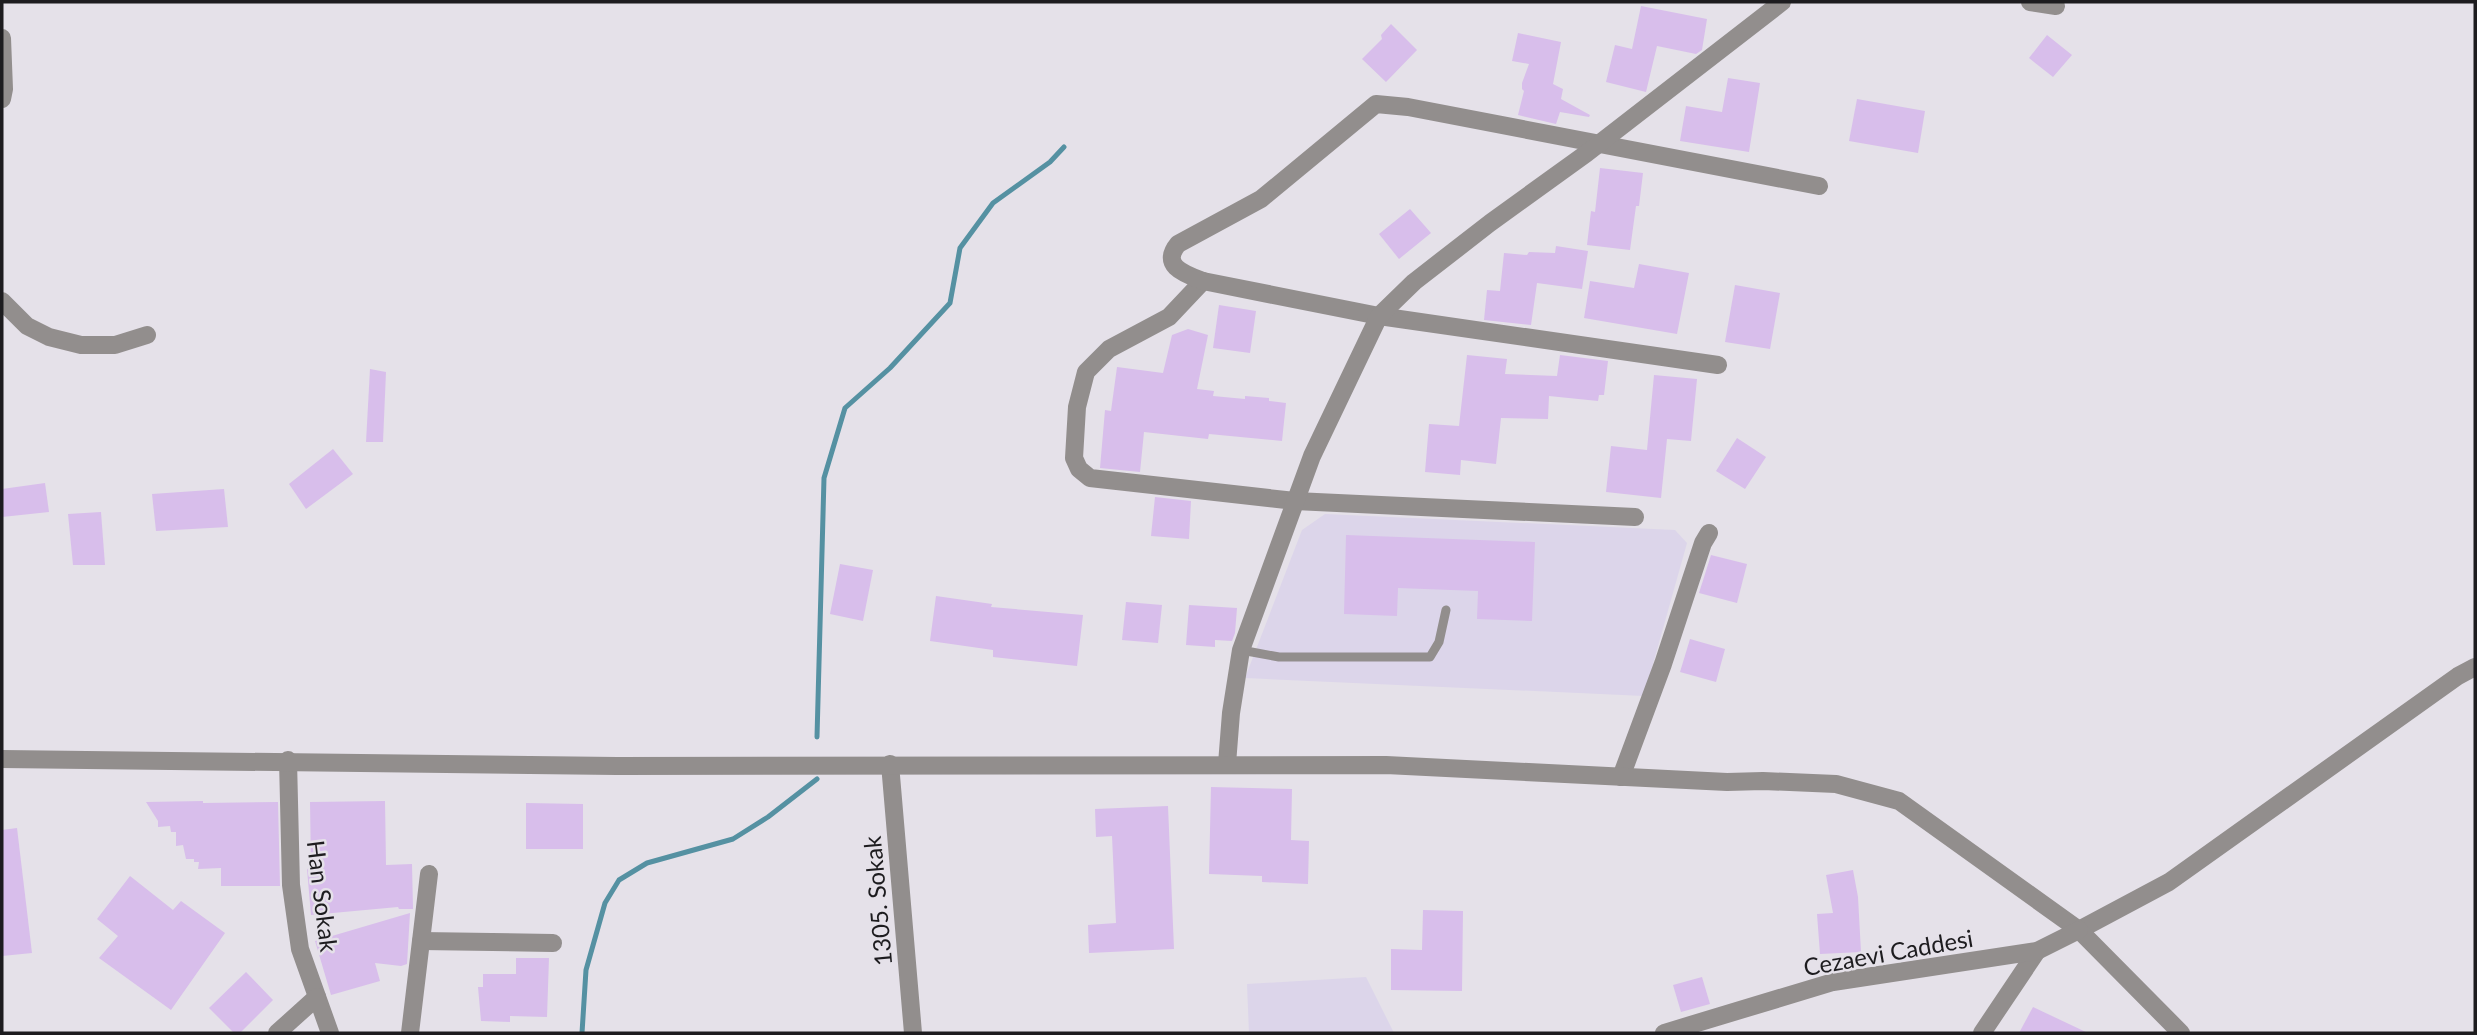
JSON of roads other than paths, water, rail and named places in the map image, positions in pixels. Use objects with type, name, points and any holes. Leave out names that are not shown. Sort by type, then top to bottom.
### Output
[{"type":"street","points":[[1227,764],[1231,713],[1241,650],[1312,456],[1379,316],[1414,282],[1782,2]]},
{"type":"street","points":[[2030,2],[2056,6]]},
{"type":"street","points":[[2,38],[2,99]]},
{"type":"street","points":[[1718,365],[1379,316],[1203,281],[1178,271],[1172,261],[1172,252],[1178,244],[1261,199],[1376,104],[1408,107],[1819,186]]},
{"type":"street","points":[[1203,281],[1169,317],[1109,349],[1086,372],[1077,407],[1074,458],[1079,470],[1090,478],[1295,501],[1635,517]]},
{"type":"street","points":[[2,300],[27,326],[60,340],[81,345],[115,345],[147,335]]},
{"type":"street","points":[[1621,776],[1664,664],[1703,543],[1709,533]]},
{"type":"street","name":"Cezaevi Caddesi","points":[[1664,1033],[1833,982],[2037,951],[2169,882],[2458,676],[2475,667]]},
{"type":"street","points":[[2,759],[288,760],[617,766],[1385,765],[1727,782],[1836,784],[1899,801],[2079,930],[2181,1033]]},
{"type":"street","name":"Han Sokak","points":[[288,760],[291,885],[300,949],[330,1033]]},
{"type":"street","name":"1305. Sokak","points":[[890,764],[913,1033]]},
{"type":"street","points":[[410,1033],[429,874]]},
{"type":"street","points":[[421,941],[553,943]]},
{"type":"street","points":[[1982,1033],[2037,951]]},
{"type":"street","points":[[277,1033],[317,997]]},
{"type":"lane","points":[[1241,650],[1279,657],[1430,657],[1439,642],[1446,610]]},
{"type":"waterway","points":[[817,737],[824,478],[845,408],[890,368],[950,303],[960,248],[993,203],[1050,162],[1064,147]]},
{"type":"waterway","points":[[582,1033],[586,970],[605,903],[619,880],[647,863],[733,839],[768,817],[817,779]]}]
